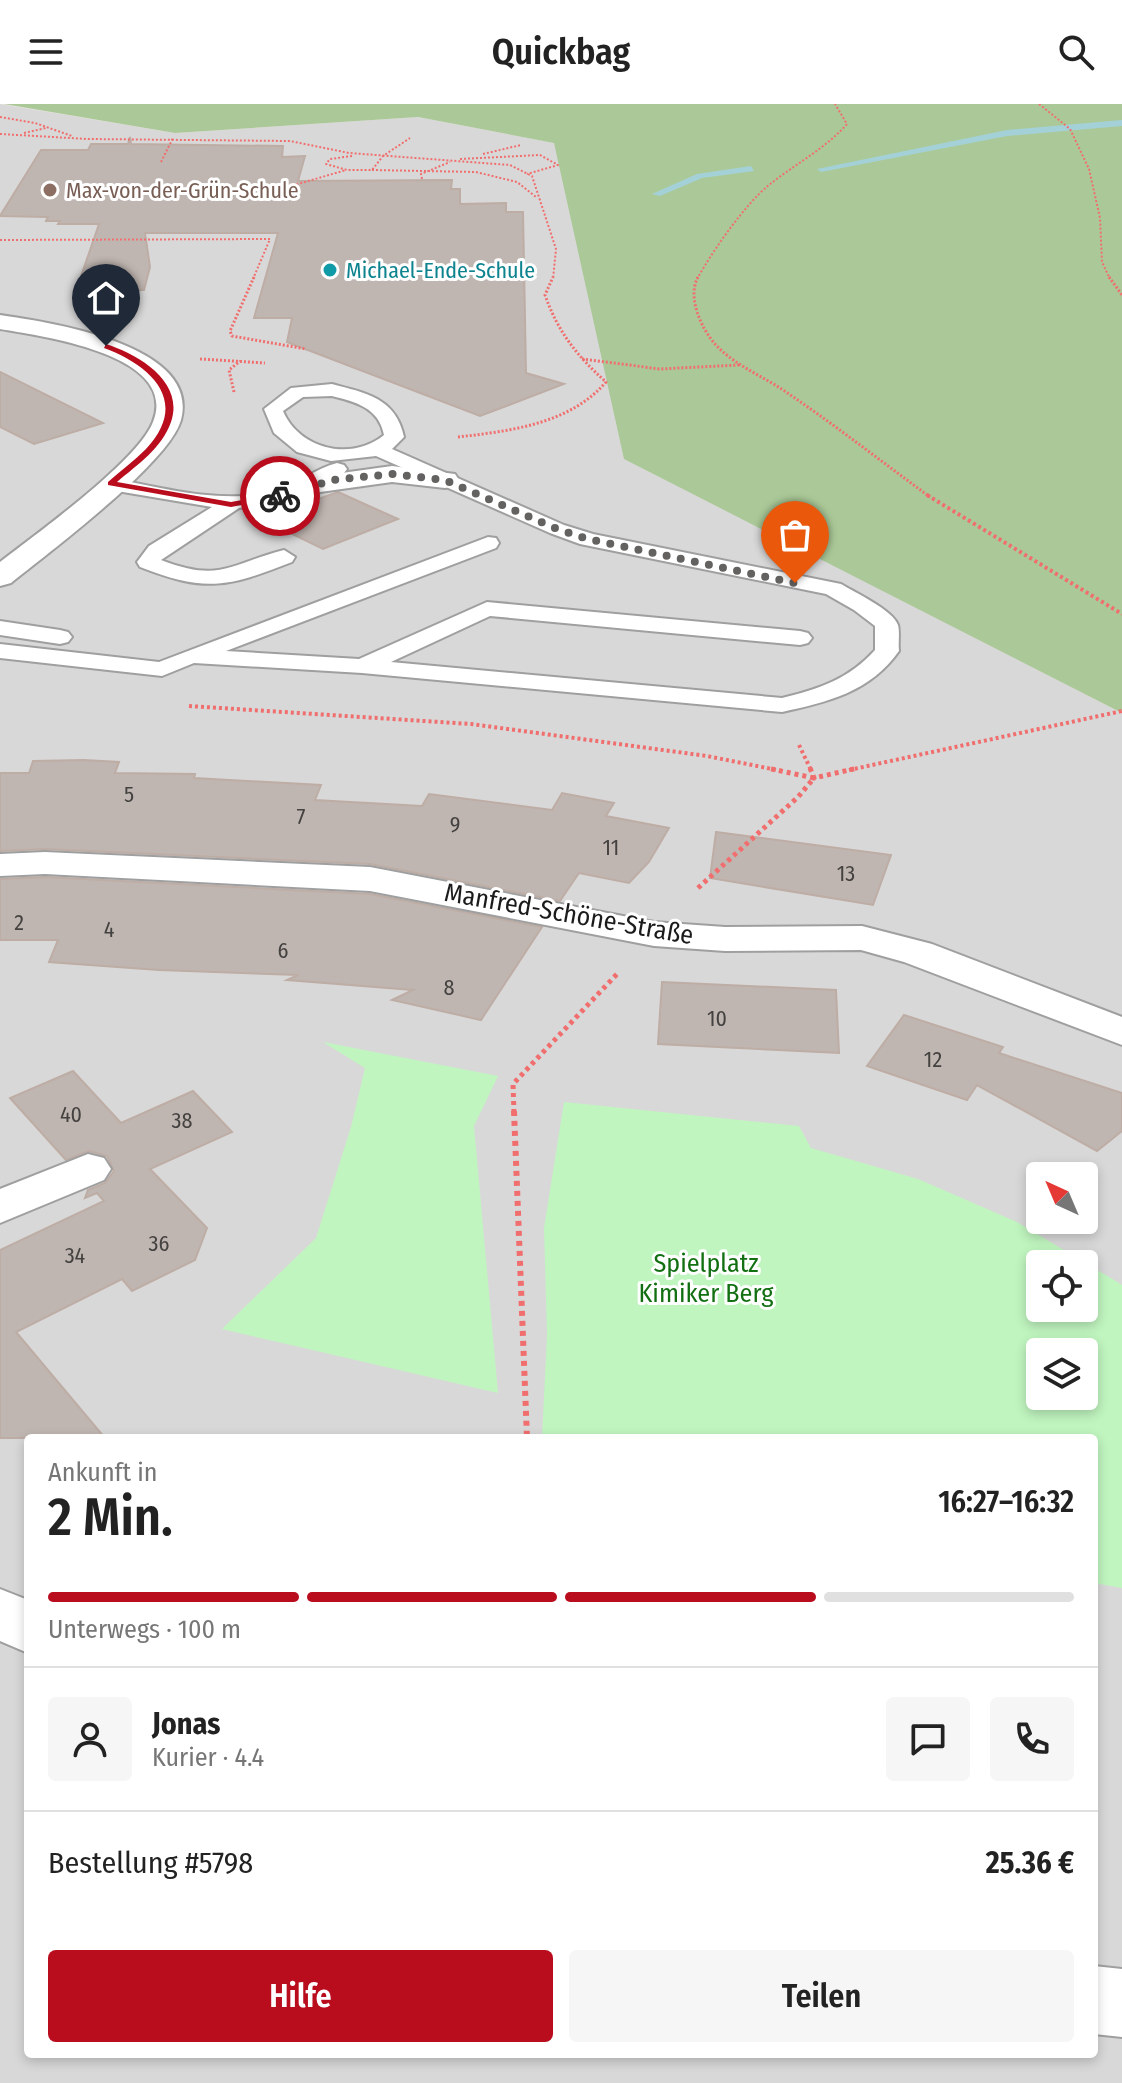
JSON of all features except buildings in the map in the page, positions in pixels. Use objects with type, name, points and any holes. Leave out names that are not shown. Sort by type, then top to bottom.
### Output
[{"type":"street","points":[[0,322],[78,336],[135,357],[155,375],[168,393],[168,420],[151,449],[0,577]]},
{"type":"street","points":[[313,485],[392,474],[445,480]]},
{"type":"street","name":"Manfred-Schöne-Straße","points":[[0,865],[45,863],[370,879],[654,934],[725,939],[862,938],[918,953],[1122,1032]]},
{"type":"street","points":[[0,1207],[88,1169]]},
{"type":"street","points":[[0,1613],[24,1626]]},
{"type":"street","points":[[1098,2000],[1122,2003]]},
{"type":"lane","points":[[0,628],[191,656],[362,666],[782,705],[833,693],[869,674],[887,651],[886,624],[862,605],[833,589],[588,539],[557,529],[445,480],[386,444],[331,455],[304,448],[281,429],[273,409],[298,392],[332,390],[367,399],[391,420],[386,444]]},
{"type":"lane","points":[[111,484],[231,505],[271,499],[313,485],[337,469],[331,455]]},
{"type":"lane","points":[[231,505],[157,551],[148,562],[184,577],[225,580],[284,557]]},
{"type":"lane","points":[[0,651],[162,669],[488,543]]},
{"type":"lane","points":[[362,666],[487,609],[800,638]]},
{"type":"path","points":[[835,104],[847,124],[832,141],[766,187],[710,255],[695,283],[700,321],[715,344],[740,365],[784,390],[944,507],[1122,614]]},
{"type":"path","points":[[1039,104],[1070,129],[1089,169],[1100,218],[1102,262],[1113,286],[1122,295]]},
{"type":"path","points":[[0,117],[92,142]]},
{"type":"path","points":[[17,135],[48,128]]},
{"type":"path","points":[[0,136],[290,141],[361,154],[510,165],[532,176],[559,255],[545,295],[554,322],[571,351],[606,382],[599,395],[583,406],[550,418],[479,434],[386,444]]},
{"type":"path","points":[[161,162],[173,138]]},
{"type":"path","points":[[372,170],[383,156],[410,138]]},
{"type":"path","points":[[422,179],[421,174],[453,161],[521,145]]},
{"type":"path","points":[[361,154],[330,159],[326,164],[347,170],[430,170],[501,177],[517,182],[537,197]]},
{"type":"path","points":[[459,159],[540,155],[558,165],[527,174]]},
{"type":"path","points":[[281,189],[347,170]]},
{"type":"path","points":[[0,240],[270,239],[230,331],[232,336],[243,340],[269,343]]},
{"type":"path","points":[[135,357],[263,362],[294,375],[298,392]]},
{"type":"path","points":[[581,358],[635,368],[693,372],[740,365]]},
{"type":"path","points":[[181,705],[471,724],[707,756],[814,778],[1122,711]]},
{"type":"path","points":[[527,1434],[513,1084],[680,906],[798,797],[814,778]]},
{"type":"shaded area","points":[[0,104],[175,133],[418,117],[555,143],[625,459],[1122,713],[1122,2083],[0,2083]]},
{"type":"green space","points":[[4,104],[1122,104],[1122,713],[624,459],[554,143],[418,117],[175,133]]},
{"type":"green space","points":[[323,1042],[498,1076],[474,1126],[498,1393],[222,1329],[316,1238],[351,1127],[365,1068]]},
{"type":"green space","name":"Spielplatz Kimiker Berg","points":[[564,1102],[799,1126],[811,1148],[918,1179],[1017,1222],[1026,1227],[1026,1234],[1037,1234],[1064,1250],[1026,1250],[1026,1322],[1098,1322],[1098,1270],[1122,1285],[1122,1588],[1098,1584],[1098,1434],[542,1434],[547,1335],[544,1228]]},
{"type":"waterway","points":[[821,169],[1007,133],[1122,123]]},
{"type":"waterway","points":[[657,194],[700,176],[751,169]]},
{"type":"way so far","points":[[280,496],[333,480],[392,474],[445,480],[557,529],[588,539],[795,583]]},
{"type":"place","name":"Max-von-der-Grün-Schule","points":[[50,190]]},
{"type":"place","name":"Michael-Ende-Schule","points":[[330,270]]},
{"type":"route","points":[[106,346],[135,357],[155,375],[168,393],[168,420],[151,449],[111,484],[231,505],[280,496]]}]
